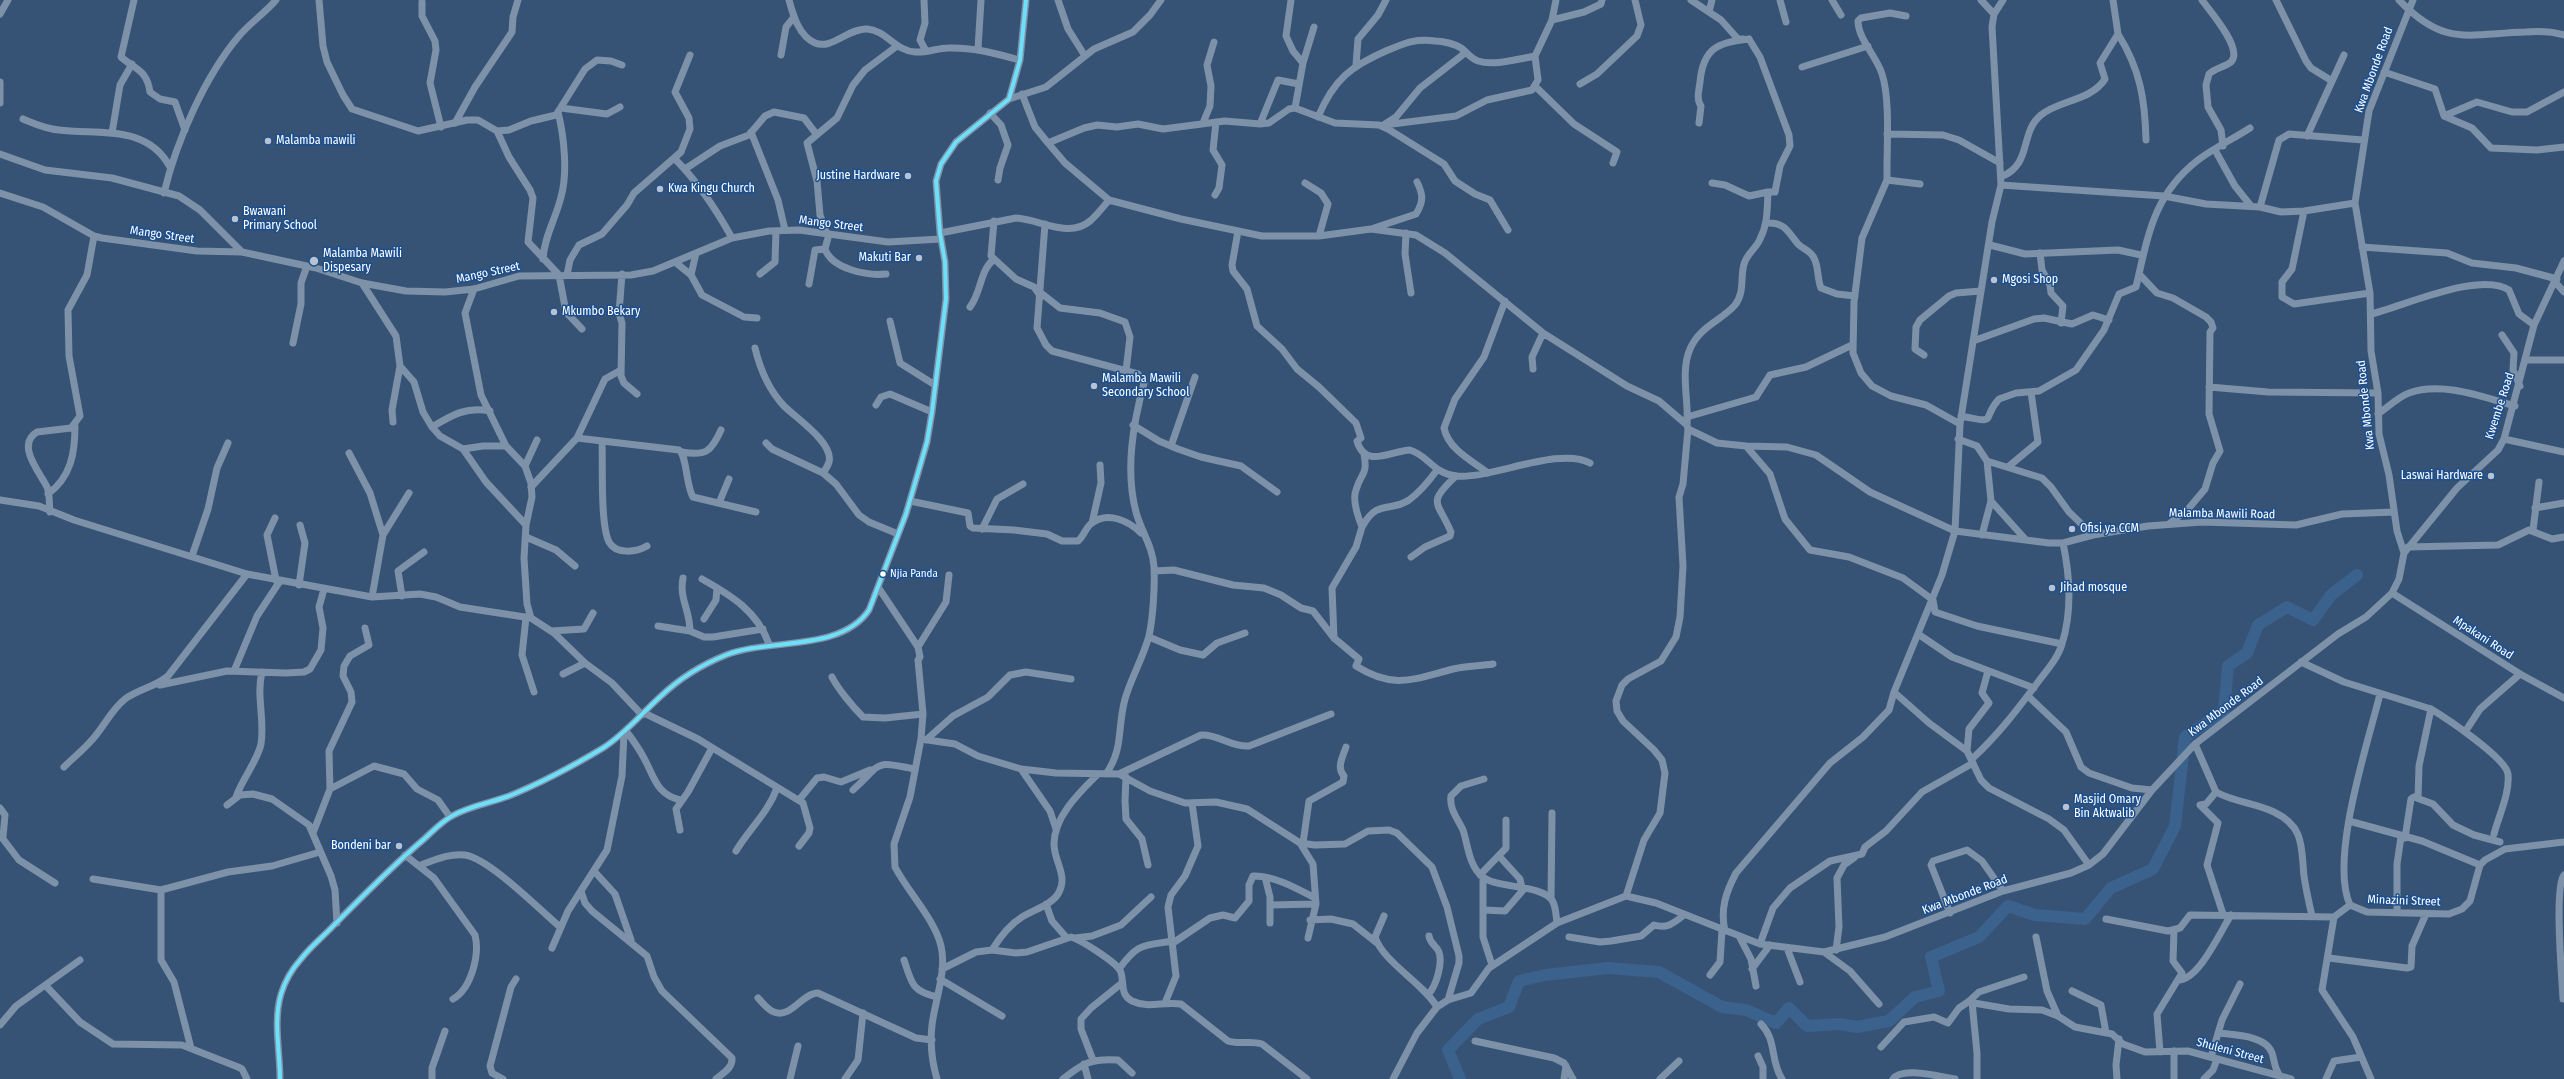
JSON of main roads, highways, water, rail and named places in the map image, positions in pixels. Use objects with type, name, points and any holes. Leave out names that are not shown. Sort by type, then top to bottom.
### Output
[{"type":"waterway","points":[[1460,1079],[1448,1050],[1478,1019],[1509,1007],[1519,981],[1545,975],[1608,968],[1659,972],[1722,1007],[1746,1010],[1776,1023],[1789,1008],[1807,1026],[1840,1024],[1857,1027],[1889,1021],[1915,997],[1939,991],[1931,957],[1979,937],[2008,906],[2035,915],[2085,919],[2111,888],[2153,869],[2175,826],[2185,737],[2224,711],[2228,666],[2247,653],[2258,625],[2287,607],[2313,620],[2331,595],[2357,575]]},
{"type":"place","name":"Malamba mawili","points":[[268,141]]},
{"type":"place","name":"Justine Hardware","points":[[908,176]]},
{"type":"place","name":"Kwa Kingu Church","points":[[660,189]]},
{"type":"place","name":"Bwawani Primary School","points":[[235,219]]},
{"type":"place","name":"Makuti Bar","points":[[919,258]]},
{"type":"place","name":"Malamba Mawili Dispesary","points":[[314,261]]},
{"type":"place","name":"Mgosi Shop","points":[[1994,280]]},
{"type":"place","name":"Mkumbo Bekary","points":[[554,312]]},
{"type":"place","name":"Malamba Mawili Secondary School","points":[[1094,386]]},
{"type":"place","name":"Laswai Hardware","points":[[2491,476]]},
{"type":"place","name":"Ofisi ya CCM","points":[[2072,529]]},
{"type":"place","name":"Njia Panda","points":[[883,574]]},
{"type":"place","name":"Jihad mosque","points":[[2052,588]]},
{"type":"place","name":"Masjid Omary Bin Aktwalib","points":[[2066,807]]},
{"type":"place","name":"Bondeni bar","points":[[399,846]]}]
